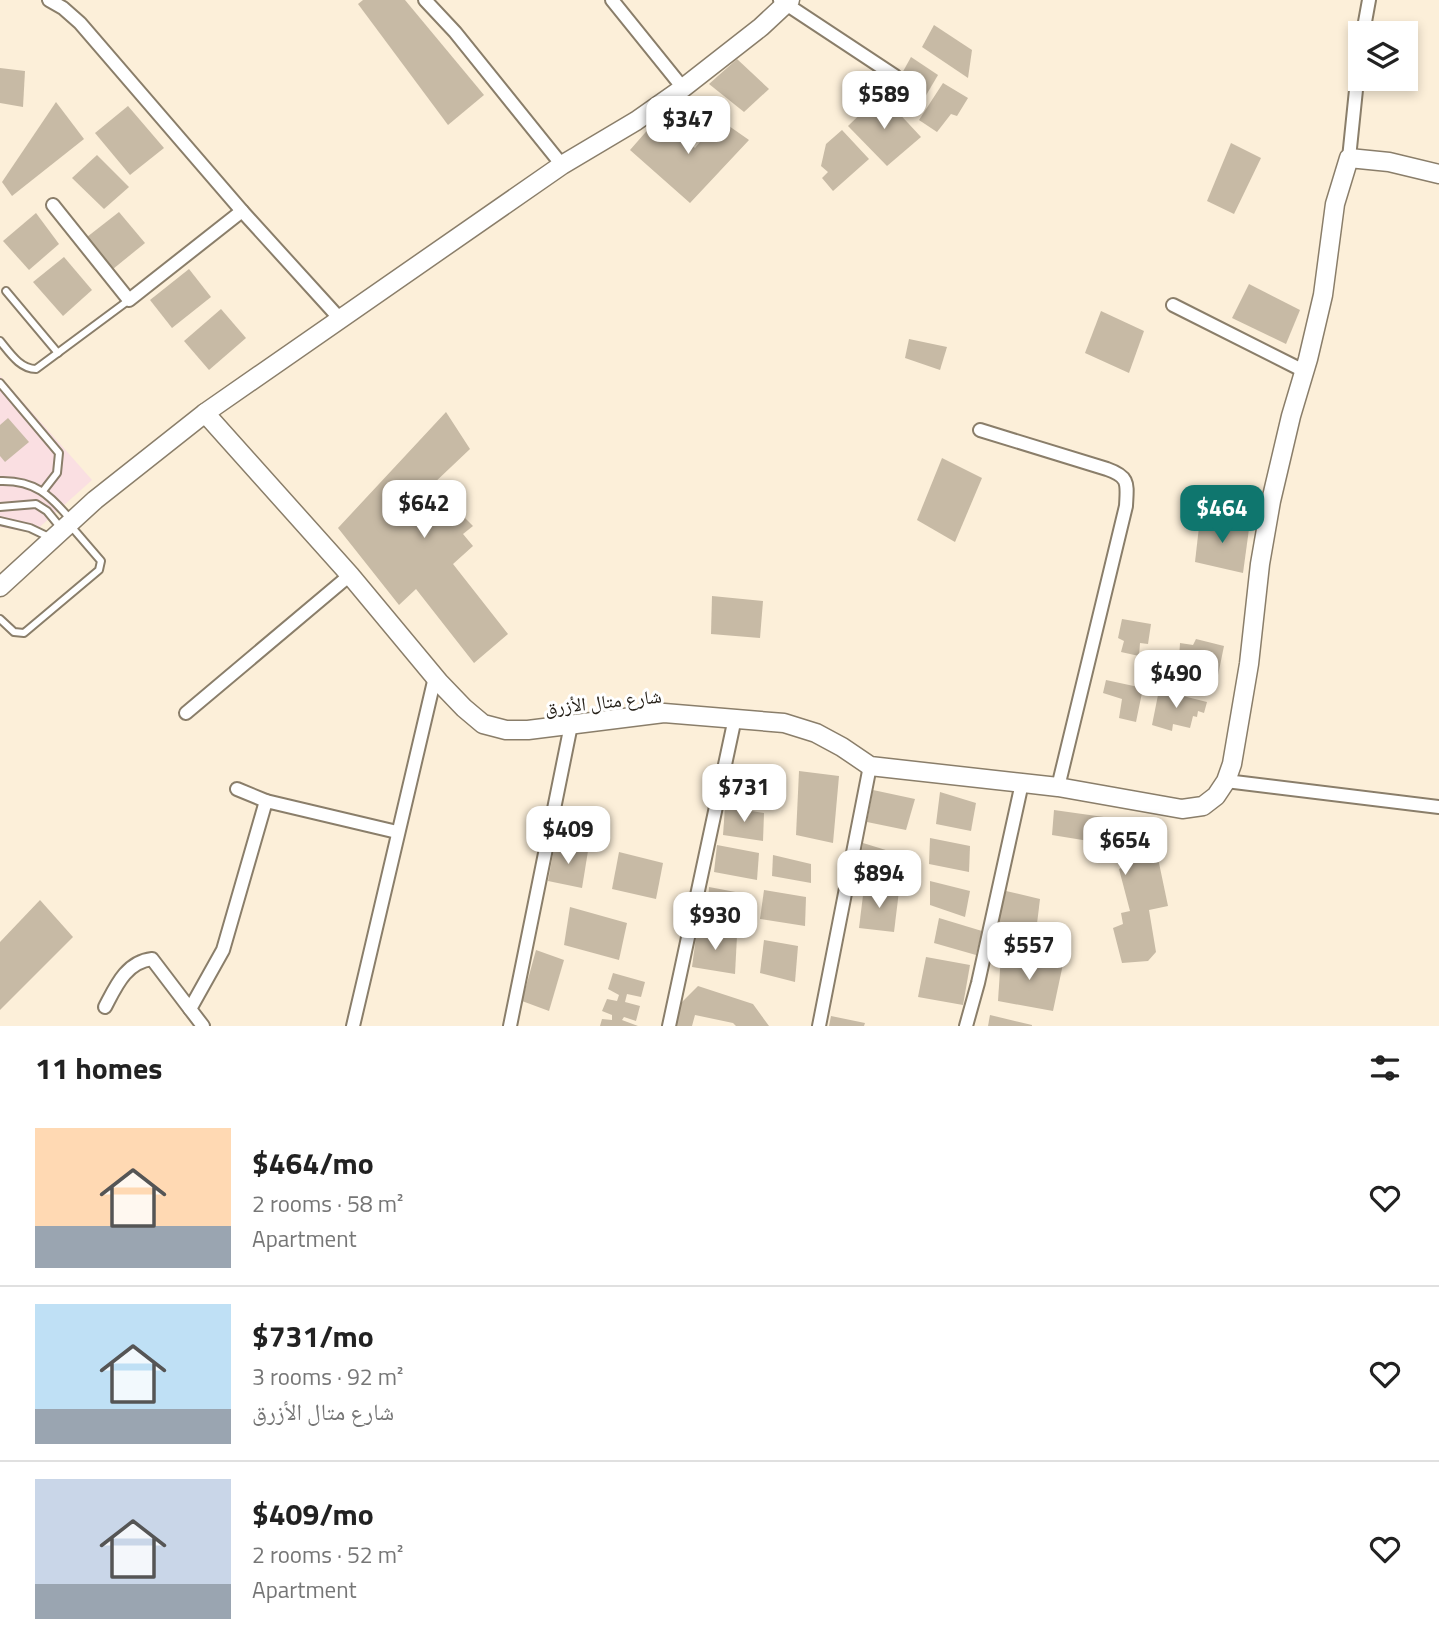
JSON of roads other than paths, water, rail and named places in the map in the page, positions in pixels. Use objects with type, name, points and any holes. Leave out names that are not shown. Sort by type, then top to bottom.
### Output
[{"type":"street","points":[[49,0],[80,23],[242,211],[341,320]]},
{"type":"street","points":[[425,0],[455,32],[562,165]]},
{"type":"street","points":[[612,0],[683,88]]},
{"type":"street","points":[[1365,21],[1369,0]]},
{"type":"street","points":[[0,587],[130,471],[205,413],[562,165],[636,121],[683,88],[761,27],[785,1],[895,76]]},
{"type":"street","points":[[819,1026],[870,766],[1058,787],[1182,809],[1203,806],[1216,796],[1226,781],[1238,738],[1271,501],[1323,295],[1335,204],[1349,158],[1356,91]]},
{"type":"street","points":[[1349,158],[1389,162],[1439,174]]},
{"type":"street","points":[[52,205],[129,300],[242,211]]},
{"type":"street","points":[[1173,305],[1304,371]]},
{"type":"street","name":"شارع متال الأزرق","points":[[205,413],[350,575],[435,677],[483,724],[506,730],[528,730],[664,713],[784,723],[816,733],[870,766]]},
{"type":"street","points":[[981,430],[1107,468],[1123,476],[1126,481],[1126,506],[1058,787]]},
{"type":"street","points":[[186,713],[350,575]]},
{"type":"street","points":[[353,1026],[435,677]]},
{"type":"street","points":[[670,1026],[735,718]]},
{"type":"street","points":[[510,1026],[571,725]]},
{"type":"street","points":[[1226,781],[1439,807]]},
{"type":"street","points":[[966,1026],[1022,783]]},
{"type":"street","points":[[237,789],[266,801],[397,832]]},
{"type":"street","points":[[190,1009],[223,950],[266,801]]},
{"type":"street","points":[[105,1007],[119,980],[139,961],[152,959],[204,1026]]},
{"type":"lane","points":[[6,291],[58,353]]},
{"type":"lane","points":[[0,341],[22,365],[36,369],[129,300]]},
{"type":"lane","points":[[0,383],[59,453],[57,473],[43,491]]},
{"type":"lane","points":[[0,481],[25,484],[43,491],[64,528]]},
{"type":"lane","points":[[0,507],[36,504],[101,561],[99,570],[24,633],[13,632],[0,619]]},
{"type":"lane","points":[[0,521],[30,528],[64,528]]}]
